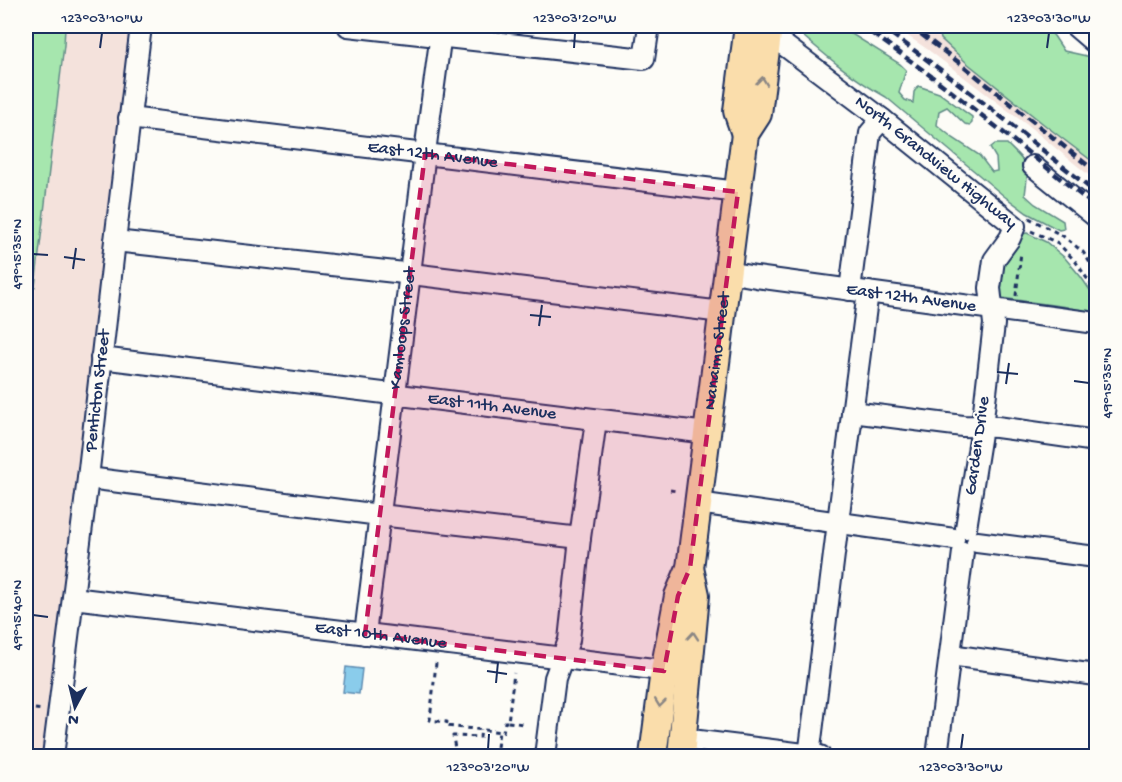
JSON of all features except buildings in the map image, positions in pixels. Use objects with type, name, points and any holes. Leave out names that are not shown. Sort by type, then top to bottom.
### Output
[{"type":"main road","name":"Nanaimo Street","points":[[682,748],[677,672],[678,596],[690,568],[687,497],[707,433],[745,134],[758,114],[762,28]]},
{"type":"main road","name":"Nanaimo Street","points":[[653,756],[677,672]]},
{"type":"street","name":"Penticton Street","points":[[53,756],[141,26]]},
{"type":"street","points":[[348,26],[441,31],[644,59],[649,26]]},
{"type":"street","points":[[1075,26],[1096,44]]},
{"type":"street","name":"North Grandview Highway","points":[[762,28],[882,119],[1014,226]]},
{"type":"street","name":"Kamloops Street","points":[[365,634],[441,31]]},
{"type":"street","name":"East 12th Avenue","points":[[129,118],[738,192]]},
{"type":"street","points":[[682,748],[812,756],[852,412],[870,133],[882,119]]},
{"type":"street","points":[[1033,166],[1096,217]]},
{"type":"street","name":"Garden Drive","points":[[937,756],[994,324],[990,288],[994,260],[1010,238],[1014,226]]},
{"type":"street","points":[[115,241],[722,312]]},
{"type":"street","name":"East 12th Avenue","points":[[727,272],[1096,323]]},
{"type":"street","name":"East 11th Avenue","points":[[101,358],[707,433]]},
{"type":"street","points":[[852,412],[963,426],[997,427],[1096,441]]},
{"type":"street","points":[[545,756],[555,678],[569,640],[596,420]]},
{"type":"street","points":[[88,478],[580,538]]},
{"type":"street","points":[[687,497],[838,522],[1096,557]]},
{"type":"street","name":"East 10th Avenue","points":[[73,598],[677,672]]},
{"type":"street","points":[[950,655],[1096,675]]},
{"type":"path","name":"North Grandview Highway","points":[[1014,226],[1058,243],[1076,262],[1096,292]]},
{"type":"path","points":[[1016,301],[1022,249]]},
{"type":"path","points":[[670,490],[687,497]]},
{"type":"path","points":[[436,663],[430,720],[447,722],[446,726],[503,732],[505,722],[508,722],[514,673]]},
{"type":"path","points":[[26,708],[43,710]]},
{"type":"path","points":[[508,722],[524,724]]},
{"type":"path","points":[[463,756],[456,756],[453,736],[480,737],[481,729]]},
{"type":"path","points":[[496,756],[499,731]]},
{"type":"highlighted area","points":[[425,154],[738,192],[690,568],[678,596],[664,671],[365,634]]},
{"type":"shaded area","points":[[26,26],[131,26],[43,756],[26,756]]},
{"type":"shaded area","points":[[893,26],[929,26],[995,73],[1096,154],[1096,181],[1031,128]]},
{"type":"green space","points":[[26,26],[65,26],[35,287],[26,286]]},
{"type":"green space","points":[[795,26],[839,26],[906,70],[899,93],[905,100],[913,103],[914,92],[918,86],[939,93],[972,117],[970,125],[965,124],[947,107],[939,111],[937,125],[979,155],[992,172],[997,171],[996,158],[990,148],[995,144],[1007,144],[1026,166],[1025,195],[1063,221],[1064,229],[1059,230],[1027,213],[1004,196],[886,97],[829,57],[796,30]]},
{"type":"green space","points":[[938,26],[1044,26],[1064,51],[1091,57],[1096,64],[1096,164],[967,63],[941,39]]},
{"type":"green space","points":[[1027,233],[1046,242],[1065,258],[1081,277],[1096,299],[1096,315],[1073,312],[1067,307],[1002,298],[997,295],[994,276],[1022,234]]},
{"type":"water","points":[[346,667],[362,669],[359,694],[343,692]]},
{"type":"railway","points":[[861,26],[951,91],[1096,207]]},
{"type":"railway","points":[[880,26],[963,87],[1096,193]]},
{"type":"railway","points":[[910,26],[1096,172]]}]
